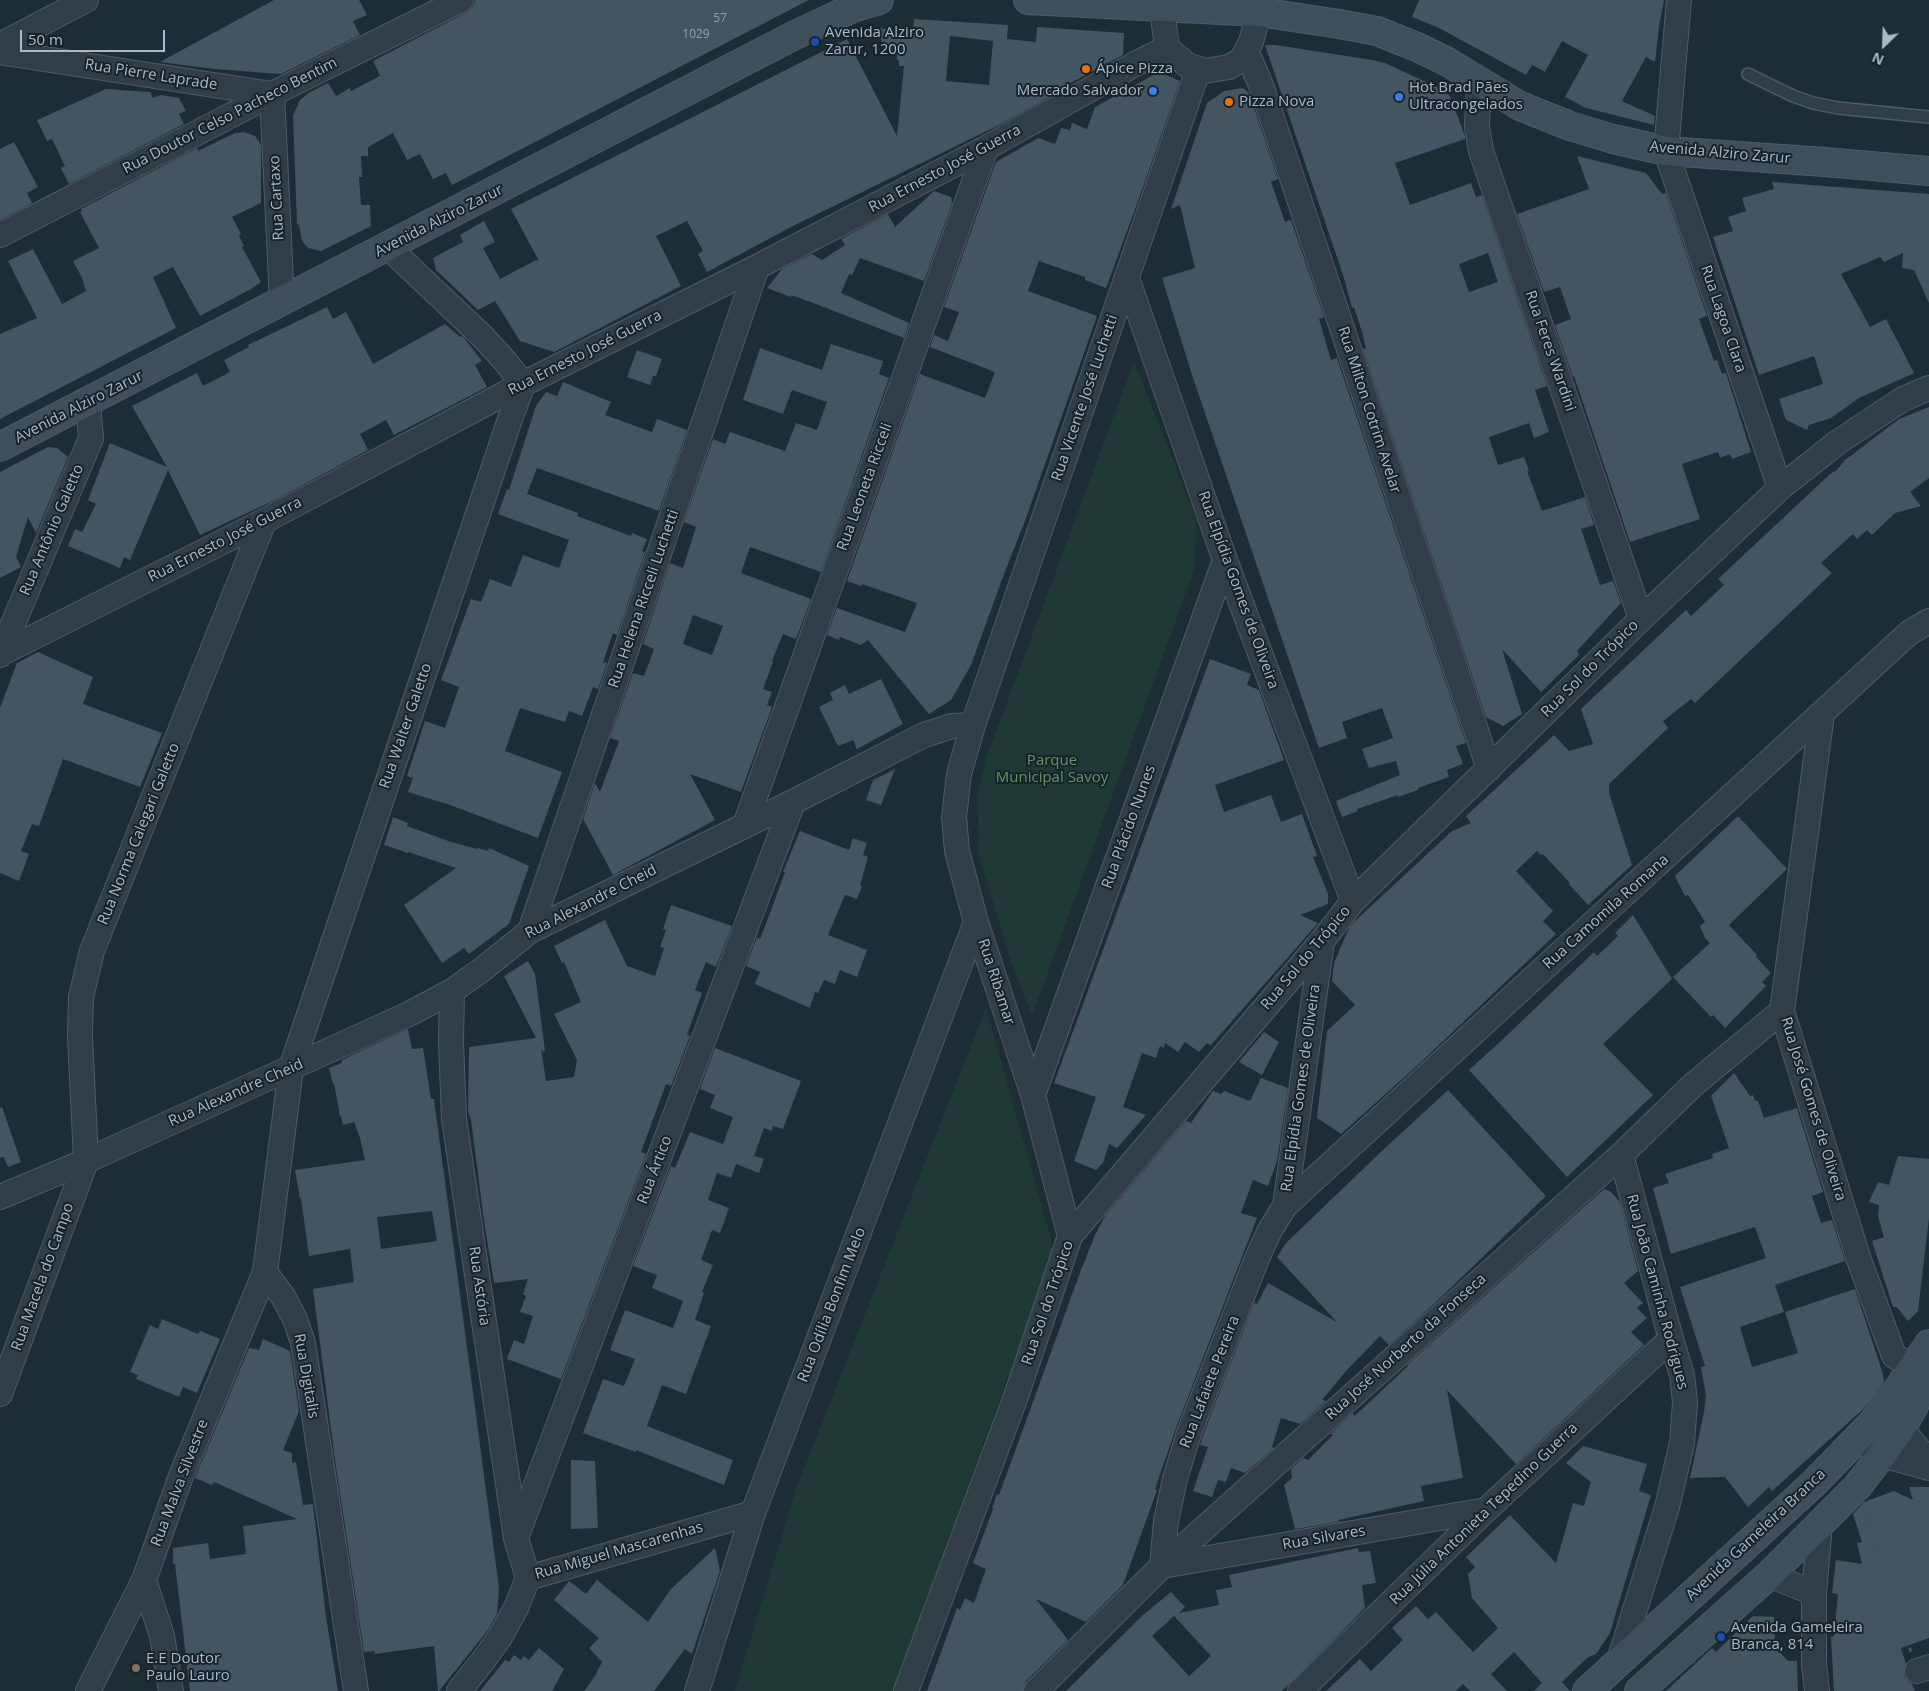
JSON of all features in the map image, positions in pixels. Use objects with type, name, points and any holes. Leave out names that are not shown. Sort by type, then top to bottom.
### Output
[{"type":"street","points":[[0,45],[86,0]]},
{"type":"street","name":"Rua Doutor Celso Pacheco Bentim","points":[[0,235],[272,94],[461,0]]},
{"type":"street","name":"Avenida Alziro Zarur","points":[[0,447],[794,35],[855,8],[879,0]]},
{"type":"street","name":"Avenida Alziro Zarur","points":[[1028,0],[1259,12],[1377,31],[1446,61],[1520,106],[1570,126],[1613,139],[1666,151],[1929,171]]},
{"type":"street","points":[[1666,151],[1678,0]]},
{"type":"street","points":[[1162,8],[1167,48],[1187,65],[1198,70],[1216,70],[1229,67],[1241,60],[1247,52],[1259,12]]},
{"type":"street","name":"Rua Ernesto José Guerra","points":[[0,654],[264,521],[523,384],[758,267],[986,148],[1167,48]]},
{"type":"street","name":"Rua Pierre Laprade","points":[[0,52],[272,94]]},
{"type":"street","name":"Rua Milton Cotrim Avelar","points":[[1247,52],[1262,88],[1489,769]]},
{"type":"street","name":"Rua Vicente José Luchetti","points":[[972,725],[1198,70]]},
{"type":"street","name":"Rua Feres Wardini","points":[[1478,80],[1477,128],[1481,150],[1641,619]]},
{"type":"street","name":"Rua Cartaxo","points":[[272,94],[282,302]]},
{"type":"street","name":"Rua Leoneta Ricceli","points":[[745,825],[986,148]]},
{"type":"street","name":"Rua Lagoa Clara","points":[[1666,151],[1780,488]]},
{"type":"street","points":[[388,247],[483,337],[523,384]]},
{"type":"street","name":"Rua Helena Ricceli Luchetti","points":[[530,931],[758,267]]},
{"type":"street","name":"Rua Elpídia Gomes de Oliveira","points":[[1127,278],[1225,560],[1353,901]]},
{"type":"street","name":"Rua Walter Galetto","points":[[291,1068],[523,384]]},
{"type":"street","name":"Rua Sol do Trópico","points":[[906,1691],[1015,1399],[1070,1236],[1322,941],[1353,901],[1641,619],[1780,488],[1838,442],[1904,399],[1929,388]]},
{"type":"street","name":"Rua Antônio Galetto","points":[[0,654],[91,438],[88,402]]},
{"type":"street","name":"Rua Norma Calegari Galetto","points":[[86,1161],[80,1036],[81,997],[92,951],[264,521]]},
{"type":"street","name":"Rua Plácido Nunes","points":[[1033,1094],[1225,560]]},
{"type":"street","name":"Rua Camomila Romana","points":[[1285,1206],[1910,633],[1929,621]]},
{"type":"street","name":"Rua José Gomes de Oliveira","points":[[1822,714],[1782,1011],[1870,1292],[1894,1356],[1923,1371]]},
{"type":"street","name":"Rua Alexandre Cheid","points":[[0,1197],[86,1161],[411,1013],[452,991],[530,931],[793,802],[924,735],[952,726],[972,725]]},
{"type":"street","name":"Rua Ribamar","points":[[972,725],[959,774],[954,817],[957,850],[976,922],[1033,1094],[1070,1236]]},
{"type":"street","name":"Rua Ártico","points":[[516,1538],[793,802]]},
{"type":"street","name":"Rua Odília Bonfim Melo","points":[[697,1691],[753,1513],[976,922]]},
{"type":"street","name":"Rua Elpídia Gomes de Oliveira","points":[[1285,1206],[1322,941]]},
{"type":"street","name":"Rua Astória","points":[[452,991],[451,1050],[454,1119],[516,1538],[528,1578]]},
{"type":"street","name":"Rua José Norberto da Fonseca","points":[[1036,1691],[1162,1566],[1621,1155],[1693,1085],[1782,1011]]},
{"type":"street","points":[[266,1272],[291,1068]]},
{"type":"street","name":"Rua João Caminha Rodrigues","points":[[1619,1661],[1667,1507],[1682,1443],[1686,1402],[1682,1375],[1621,1155]]},
{"type":"street","name":"Rua Macela do Campo","points":[[0,1394],[86,1161]]},
{"type":"street","name":"Rua Lafaiete Pereira","points":[[1162,1566],[1166,1521],[1175,1479],[1189,1433],[1258,1256],[1270,1230],[1285,1206]]},
{"type":"street","name":"Rua Malva Silvestre","points":[[88,1691],[144,1580],[181,1476],[266,1272]]},
{"type":"street","name":"Rua Digitalis","points":[[266,1272],[284,1298],[295,1319],[302,1344],[356,1691]]},
{"type":"street","name":"Rua Júlia Antonieta Tepedino Guerra","points":[[1300,1691],[1486,1510],[1671,1339]]},
{"type":"street","points":[[1639,1691],[1769,1575],[1857,1486],[1882,1455],[1913,1408],[1929,1344]]},
{"type":"street","name":"Avenida Gameleira Branca","points":[[1589,1690],[1813,1484],[1888,1404],[1923,1371]]},
{"type":"street","points":[[1888,1404],[1901,1428],[1929,1462]]},
{"type":"street","points":[[1857,1439],[1882,1455],[1929,1468]]},
{"type":"street","name":"Rua Silvares","points":[[1162,1566],[1486,1510]]},
{"type":"street","name":"Rua Miguel Mascarenhas","points":[[459,1691],[486,1658],[500,1637],[516,1608],[528,1578],[753,1513]]},
{"type":"street","points":[[1816,1691],[1814,1593],[1820,1524]]},
{"type":"street","points":[[1769,1575],[1814,1593]]},
{"type":"street","points":[[144,1580],[162,1636],[171,1691]]},
{"type":"lane","points":[[1748,74],[1813,103],[1838,108],[1929,117]]},
{"type":"path","points":[[1857,1486],[1923,1669]]},
{"type":"green space","name":"Parque Municipal Savoy","points":[[1134,362],[1197,521],[1194,570],[1032,1016],[1010,958],[979,855],[977,794],[987,756]]},
{"type":"green space","points":[[986,1008],[1054,1250],[893,1691],[735,1691],[796,1489]]},
{"type":"building","points":[[274,0],[359,0],[367,15],[353,21],[360,35],[281,74],[214,69],[160,62]]},
{"type":"building","points":[[475,0],[809,0],[452,185],[446,173],[433,179],[420,154],[407,160],[393,133],[368,147],[368,156],[361,156],[362,177],[359,177],[361,205],[370,205],[371,226],[321,251],[308,248],[302,241],[299,225],[297,224],[293,115],[300,100],[328,83],[336,96],[350,88],[351,91],[380,76],[373,61],[467,12],[473,7]]},
{"type":"building","points":[[1419,0],[1664,0],[1655,62],[1646,57],[1622,101],[1655,116],[1654,125],[1586,108],[1565,97],[1588,55],[1562,41],[1545,72],[1532,65],[1526,75],[1437,27],[1412,17]]},
{"type":"building","points":[[914,19],[1008,25],[1007,39],[1036,42],[1037,27],[1124,33],[1123,55],[1050,94],[1053,95],[1003,123],[791,227],[707,272],[698,254],[703,251],[687,221],[656,236],[681,286],[554,352],[520,341],[495,301],[478,310],[436,270],[433,258],[463,242],[460,235],[484,221],[495,242],[483,248],[500,279],[536,260],[539,261],[511,209],[847,39],[897,136],[904,66],[899,66],[897,55],[888,54],[875,28],[913,31]],"holes":[[[950,36],[993,41],[989,85],[946,81]]]},
{"type":"building","points":[[1265,45],[1276,45],[1385,63],[1439,88],[1450,96],[1465,136],[1465,139],[1395,163],[1410,205],[1471,183],[1476,197],[1482,195],[1547,386],[1535,390],[1549,432],[1534,438],[1529,423],[1489,437],[1498,465],[1524,457],[1529,471],[1527,471],[1542,511],[1585,497],[1594,525],[1581,529],[1600,585],[1613,581],[1621,603],[1577,651],[1579,655],[1541,692],[1502,649],[1522,714],[1503,726],[1486,717],[1363,349],[1366,348],[1362,332],[1354,307],[1352,308],[1344,278]],"holes":[[[1488,253],[1498,282],[1469,292],[1459,264]]]},
{"type":"building","points":[[1159,72],[1180,81],[1106,288],[1085,280],[1085,277],[1039,261],[1028,291],[1097,316],[1025,521],[971,665],[951,700],[929,714],[868,640],[861,645],[840,637],[839,640],[827,635],[837,608],[905,632],[917,603],[862,584],[861,586],[847,581],[920,374],[985,398],[995,372],[930,347],[934,335],[948,341],[959,312],[944,307],[996,162],[1038,138],[1055,144],[1061,128],[1070,130],[1072,123],[1087,129],[1095,107]]},
{"type":"building","points":[[1243,88],[1249,93],[1278,179],[1271,182],[1285,222],[1291,220],[1324,317],[1319,319],[1331,360],[1337,358],[1466,743],[1456,746],[1463,764],[1447,770],[1449,777],[1398,797],[1398,795],[1357,809],[1358,811],[1342,817],[1336,801],[1400,775],[1396,761],[1369,768],[1362,749],[1393,738],[1382,708],[1342,722],[1347,738],[1319,748],[1192,375],[1162,278],[1195,268],[1180,205],[1171,209],[1207,103],[1224,91]]},
{"type":"building","points":[[106,89],[150,92],[153,98],[161,95],[179,98],[186,111],[179,114],[184,124],[69,184],[61,168],[65,166],[52,139],[47,141],[37,120]]},
{"type":"building","points":[[244,132],[255,136],[261,145],[261,203],[232,217],[241,234],[239,236],[244,246],[242,247],[261,282],[200,316],[173,267],[153,277],[176,328],[0,419],[0,334],[37,318],[8,261],[33,249],[62,304],[86,291],[73,261],[99,248],[80,212],[82,211],[81,209],[197,148],[198,151],[235,133]]},
{"type":"building","points":[[14,142],[38,187],[27,193],[32,203],[0,220],[0,149]]},
{"type":"building","points":[[1577,156],[1646,173],[1662,194],[1666,193],[1707,316],[1699,319],[1714,361],[1717,360],[1722,374],[1726,373],[1751,452],[1732,459],[1730,454],[1720,458],[1718,452],[1682,464],[1700,519],[1630,542],[1555,325],[1571,319],[1560,287],[1544,292],[1517,214],[1589,189]]},
{"type":"building","points":[[1772,182],[1929,194],[1929,303],[1914,270],[1902,268],[1903,253],[1884,262],[1880,257],[1841,274],[1870,327],[1886,319],[1914,373],[1859,398],[1831,418],[1809,425],[1807,430],[1786,420],[1779,399],[1823,384],[1814,356],[1759,375],[1713,237],[1733,231],[1728,217],[1746,211],[1742,198],[1774,189]]},
{"type":"building","points":[[934,191],[951,197],[952,203],[924,281],[860,258],[852,275],[849,274],[841,293],[909,323],[904,338],[808,301],[767,288],[782,269],[812,254],[822,260],[845,245],[841,239],[888,214],[895,227]]},
{"type":"building","points":[[327,307],[333,319],[346,312],[373,364],[445,324],[460,337],[464,338],[482,361],[475,365],[487,387],[394,435],[386,420],[360,434],[368,450],[275,500],[200,535],[168,470],[130,560],[124,557],[120,568],[68,546],[75,529],[82,532],[96,504],[88,500],[110,443],[167,467],[132,406],[197,373],[203,386],[230,372],[224,360],[249,347],[248,345]]},
{"type":"building","points":[[831,344],[883,361],[879,374],[889,378],[821,572],[750,547],[741,573],[811,599],[796,639],[783,634],[772,661],[763,689],[772,692],[767,705],[772,707],[741,792],[690,774],[715,820],[613,875],[583,819],[595,783],[600,792],[619,741],[610,738],[633,673],[644,676],[654,649],[643,644],[670,563],[683,568],[696,527],[684,522],[713,439],[725,444],[730,432],[785,451],[796,423],[817,430],[827,402],[792,390],[783,414],[743,400],[760,348],[822,370]],"holes":[[[693,615],[723,626],[712,655],[683,644]]]},
{"type":"building","points":[[637,350],[662,359],[656,376],[653,376],[650,385],[627,377]]},
{"type":"building","points":[[563,382],[611,402],[605,415],[652,432],[657,419],[687,430],[659,511],[537,468],[527,494],[578,513],[577,516],[631,536],[632,533],[647,539],[642,551],[645,552],[617,635],[613,633],[603,662],[607,663],[598,689],[593,687],[582,716],[569,711],[565,722],[520,708],[505,751],[562,772],[538,838],[450,805],[408,792],[413,778],[407,776],[425,721],[445,728],[459,687],[441,680],[471,599],[481,602],[490,579],[511,587],[523,555],[559,568],[569,540],[498,514],[507,489],[509,490],[536,406],[546,392],[557,396]]},
{"type":"building","points":[[1929,407],[1929,478],[1910,492],[1921,506],[1895,513],[1872,535],[1867,530],[1857,539],[1853,534],[1821,563],[1832,573],[1695,703],[1691,699],[1663,721],[1668,728],[1609,784],[1609,793],[1632,865],[1588,905],[1543,854],[1541,855],[1537,851],[1516,871],[1553,911],[1543,921],[1556,934],[1419,1064],[1341,1134],[1317,1118],[1327,1031],[1355,1005],[1332,981],[1334,963],[1349,928],[1354,922],[1452,831],[1471,823],[1466,816],[1554,735],[1569,751],[1593,744],[1581,709],[1686,610],[1691,616],[1724,585],[1718,579],[1828,476],[1835,472],[1845,460],[1899,419]]},
{"type":"building","points":[[48,447],[57,448],[68,457],[36,533],[28,517],[16,557],[21,567],[0,578],[0,472]]},
{"type":"building","points":[[38,652],[93,677],[83,704],[162,733],[140,787],[63,759],[39,826],[32,824],[21,851],[29,854],[19,881],[0,873],[0,708],[17,663]]},
{"type":"building","points":[[1210,659],[1251,674],[1247,685],[1259,690],[1284,760],[1215,785],[1224,812],[1271,795],[1281,822],[1302,814],[1317,856],[1313,857],[1328,894],[1328,904],[1300,915],[1318,923],[1211,1045],[1207,1043],[1199,1052],[1185,1042],[1178,1052],[1165,1043],[1164,1048],[1160,1046],[1156,1058],[1142,1053],[1123,1107],[1146,1115],[1117,1148],[1109,1144],[1103,1163],[1096,1170],[1074,1161],[1096,1097],[1054,1083]]},
{"type":"building","points":[[881,679],[903,724],[857,749],[853,740],[838,746],[819,707],[833,700],[830,693],[845,685],[849,694]]},
{"type":"building","points":[[895,769],[881,805],[866,800],[873,780]]},
{"type":"building","points":[[1738,816],[1787,869],[1729,925],[1771,973],[1762,982],[1766,986],[1725,1028],[1713,1015],[1711,1017],[1673,977],[1710,943],[1705,938],[1700,926],[1705,922],[1688,895],[1685,896],[1675,876]]},
{"type":"building","points":[[393,817],[408,823],[407,826],[451,842],[488,851],[489,848],[529,866],[509,924],[469,954],[464,948],[442,963],[404,905],[456,868],[384,845]]},
{"type":"building","points":[[800,831],[849,850],[853,838],[867,843],[863,855],[868,857],[860,885],[862,886],[857,899],[845,895],[828,935],[867,950],[857,977],[840,970],[835,984],[824,980],[818,993],[815,992],[810,1008],[755,984],[760,972],[746,966],[757,937],[760,939],[785,872],[783,872]]},
{"type":"building","points":[[671,905],[732,926],[716,967],[706,962],[695,990],[702,993],[687,1035],[690,1036],[671,1086],[666,1084],[641,1152],[646,1154],[561,1379],[507,1359],[514,1340],[524,1344],[533,1316],[520,1312],[526,1296],[523,1294],[528,1279],[494,1283],[471,1120],[468,1111],[469,1047],[536,1038],[504,976],[528,961],[535,974],[545,1051],[543,1052],[541,1049],[546,1081],[574,1077],[577,1060],[554,1014],[581,1002],[564,962],[562,963],[554,946],[605,920],[627,966],[655,976],[664,948],[660,947],[666,930],[663,929]]},
{"type":"building","points":[[1633,915],[1672,979],[1603,1044],[1653,1095],[1567,1177],[1469,1070],[1594,952],[1597,956],[1618,936],[1615,933]]},
{"type":"building","points":[[408,1029],[412,1049],[423,1048],[431,1099],[434,1099],[499,1588],[497,1614],[488,1630],[439,1691],[434,1646],[375,1654],[374,1651],[364,1652],[335,1460],[313,1289],[354,1282],[350,1249],[309,1256],[295,1170],[365,1160],[354,1122],[343,1125],[329,1068]],"holes":[[[432,1211],[437,1241],[381,1249],[377,1217]]]},
{"type":"building","points":[[1264,1032],[1279,1042],[1262,1075],[1239,1062]]},
{"type":"building","points":[[715,1048],[801,1081],[783,1129],[773,1126],[772,1131],[764,1128],[754,1156],[764,1159],[759,1173],[736,1164],[731,1178],[717,1173],[708,1200],[729,1208],[720,1233],[712,1230],[701,1260],[713,1265],[702,1292],[704,1293],[695,1320],[711,1326],[686,1394],[662,1385],[647,1426],[733,1460],[724,1485],[636,1450],[636,1452],[583,1433],[603,1379],[624,1386],[635,1359],[610,1350],[625,1310],[673,1328],[683,1301],[652,1288],[657,1275],[633,1266],[671,1166],[675,1168],[690,1132],[723,1144],[733,1117],[710,1108],[715,1095],[700,1089]]},
{"type":"building","points":[[1734,1073],[1750,1096],[1753,1095],[1755,1101],[1758,1101],[1764,1118],[1797,1108],[1823,1192],[1812,1196],[1821,1223],[1832,1220],[1845,1261],[1775,1285],[1784,1312],[1740,1327],[1752,1367],[1798,1353],[1785,1312],[1855,1289],[1884,1382],[1869,1404],[1772,1491],[1769,1487],[1748,1507],[1725,1477],[1690,1478],[1704,1412],[1706,1396],[1701,1367],[1705,1366],[1680,1287],[1766,1258],[1755,1227],[1671,1254],[1653,1188],[1669,1183],[1665,1174],[1713,1158],[1712,1154],[1729,1148],[1711,1096]]},
{"type":"building","points":[[1261,1078],[1288,1088],[1277,1161],[1268,1186],[1253,1180],[1241,1213],[1257,1218],[1176,1428],[1155,1489],[1157,1490],[1123,1585],[1086,1622],[1036,1599],[1068,1640],[1026,1681],[1023,1691],[927,1691],[957,1608],[960,1610],[965,1598],[974,1603],[986,1569],[973,1563],[1081,1270],[1105,1216],[1186,1121],[1191,1123],[1213,1091],[1221,1094],[1224,1091],[1250,1101]]},
{"type":"building","points":[[1448,1090],[1546,1196],[1389,1345],[1380,1336],[1346,1371],[1322,1400],[1326,1401],[1300,1424],[1281,1418],[1272,1447],[1274,1448],[1245,1473],[1231,1468],[1226,1482],[1218,1480],[1212,1497],[1193,1491],[1208,1447],[1200,1445],[1202,1438],[1254,1303],[1257,1304],[1268,1283],[1337,1322],[1277,1257],[1286,1243]]},
{"type":"building","points":[[2,1107],[21,1162],[8,1167],[4,1157],[0,1158],[0,1108]]},
{"type":"building","points":[[1898,1156],[1929,1159],[1929,1218],[1918,1311],[1908,1321],[1897,1307],[1893,1307],[1872,1241],[1884,1237],[1878,1216],[1879,1205],[1869,1202],[1878,1182],[1889,1185]]},
{"type":"building","points":[[1604,1189],[1610,1191],[1620,1202],[1638,1271],[1624,1283],[1643,1303],[1637,1308],[1647,1318],[1631,1332],[1644,1345],[1516,1464],[1447,1390],[1463,1478],[1421,1486],[1424,1501],[1338,1520],[1339,1522],[1295,1529],[1284,1485],[1292,1478],[1291,1469],[1303,1458],[1308,1460],[1333,1435],[1330,1434],[1353,1413],[1354,1416],[1360,1411],[1407,1365]]},
{"type":"building","points":[[162,1319],[198,1334],[200,1331],[220,1339],[197,1393],[183,1387],[179,1397],[136,1379],[138,1375],[130,1372],[150,1325],[158,1329]]},
{"type":"building","points":[[263,1339],[290,1351],[299,1411],[283,1450],[292,1453],[292,1463],[296,1462],[303,1505],[313,1504],[326,1617],[338,1691],[190,1691],[175,1564],[173,1564],[173,1548],[208,1543],[210,1559],[246,1554],[243,1526],[297,1519],[214,1482],[212,1485],[195,1478],[249,1348],[259,1350]]},
{"type":"building","points":[[1583,1446],[1647,1464],[1639,1491],[1651,1495],[1610,1633],[1596,1654],[1587,1658],[1562,1682],[1570,1691],[1534,1691],[1542,1683],[1514,1652],[1491,1674],[1507,1691],[1470,1691],[1463,1684],[1456,1691],[1326,1691],[1360,1659],[1371,1671],[1403,1640],[1392,1628],[1416,1606],[1428,1619],[1436,1612],[1473,1652],[1498,1628],[1472,1598],[1468,1574],[1475,1567],[1466,1557],[1510,1515],[1556,1563],[1573,1503],[1584,1506],[1591,1482],[1566,1463]]},
{"type":"building","points":[[571,1460],[595,1461],[598,1528],[571,1529]]},
{"type":"building","points":[[1909,1487],[1929,1487],[1929,1638],[1901,1648],[1906,1664],[1904,1675],[1915,1691],[1834,1691],[1831,1637],[1834,1636],[1838,1594],[1832,1593],[1836,1560],[1862,1564],[1857,1543],[1862,1542],[1853,1514],[1864,1502],[1894,1491],[1913,1500]]},
{"type":"building","points":[[715,1548],[720,1571],[692,1654],[685,1649],[654,1691],[584,1691],[602,1662],[589,1648],[599,1638],[554,1600],[569,1581],[586,1594],[597,1580],[648,1622],[671,1589]]},
{"type":"building","points":[[1358,1548],[1359,1552],[1370,1551],[1376,1583],[1362,1585],[1365,1608],[1282,1691],[1066,1691],[1142,1616],[1171,1592],[1185,1607],[1179,1613],[1219,1605],[1216,1590],[1232,1587],[1229,1575]],"holes":[[[1174,1616],[1211,1656],[1189,1676],[1152,1636]]]},
{"type":"building","points":[[1753,1616],[1774,1617],[1775,1647],[1788,1661],[1797,1661],[1798,1691],[1666,1691],[1712,1648],[1716,1652]]},
{"type":"building","points":[[539,1648],[564,1669],[552,1691],[480,1691],[505,1660],[509,1662],[514,1655],[521,1660],[524,1656],[529,1660]]},
{"type":"place","name":"Avenida Alziro Zarur, 1200","points":[[815,42]]},
{"type":"place","name":"Ápice Pizza","points":[[1086,69]]},
{"type":"place","name":"Mercado Salvador","points":[[1153,91]]},
{"type":"place","name":"Hot Brad Pães Ultracongelados","points":[[1399,97]]},
{"type":"place","name":"Pizza Nova","points":[[1229,102]]},
{"type":"place","name":"Avenida Gameleira Branca, 814","points":[[1721,1637]]},
{"type":"place","name":"E.E Doutor Paulo Lauro","points":[[136,1668]]}]
